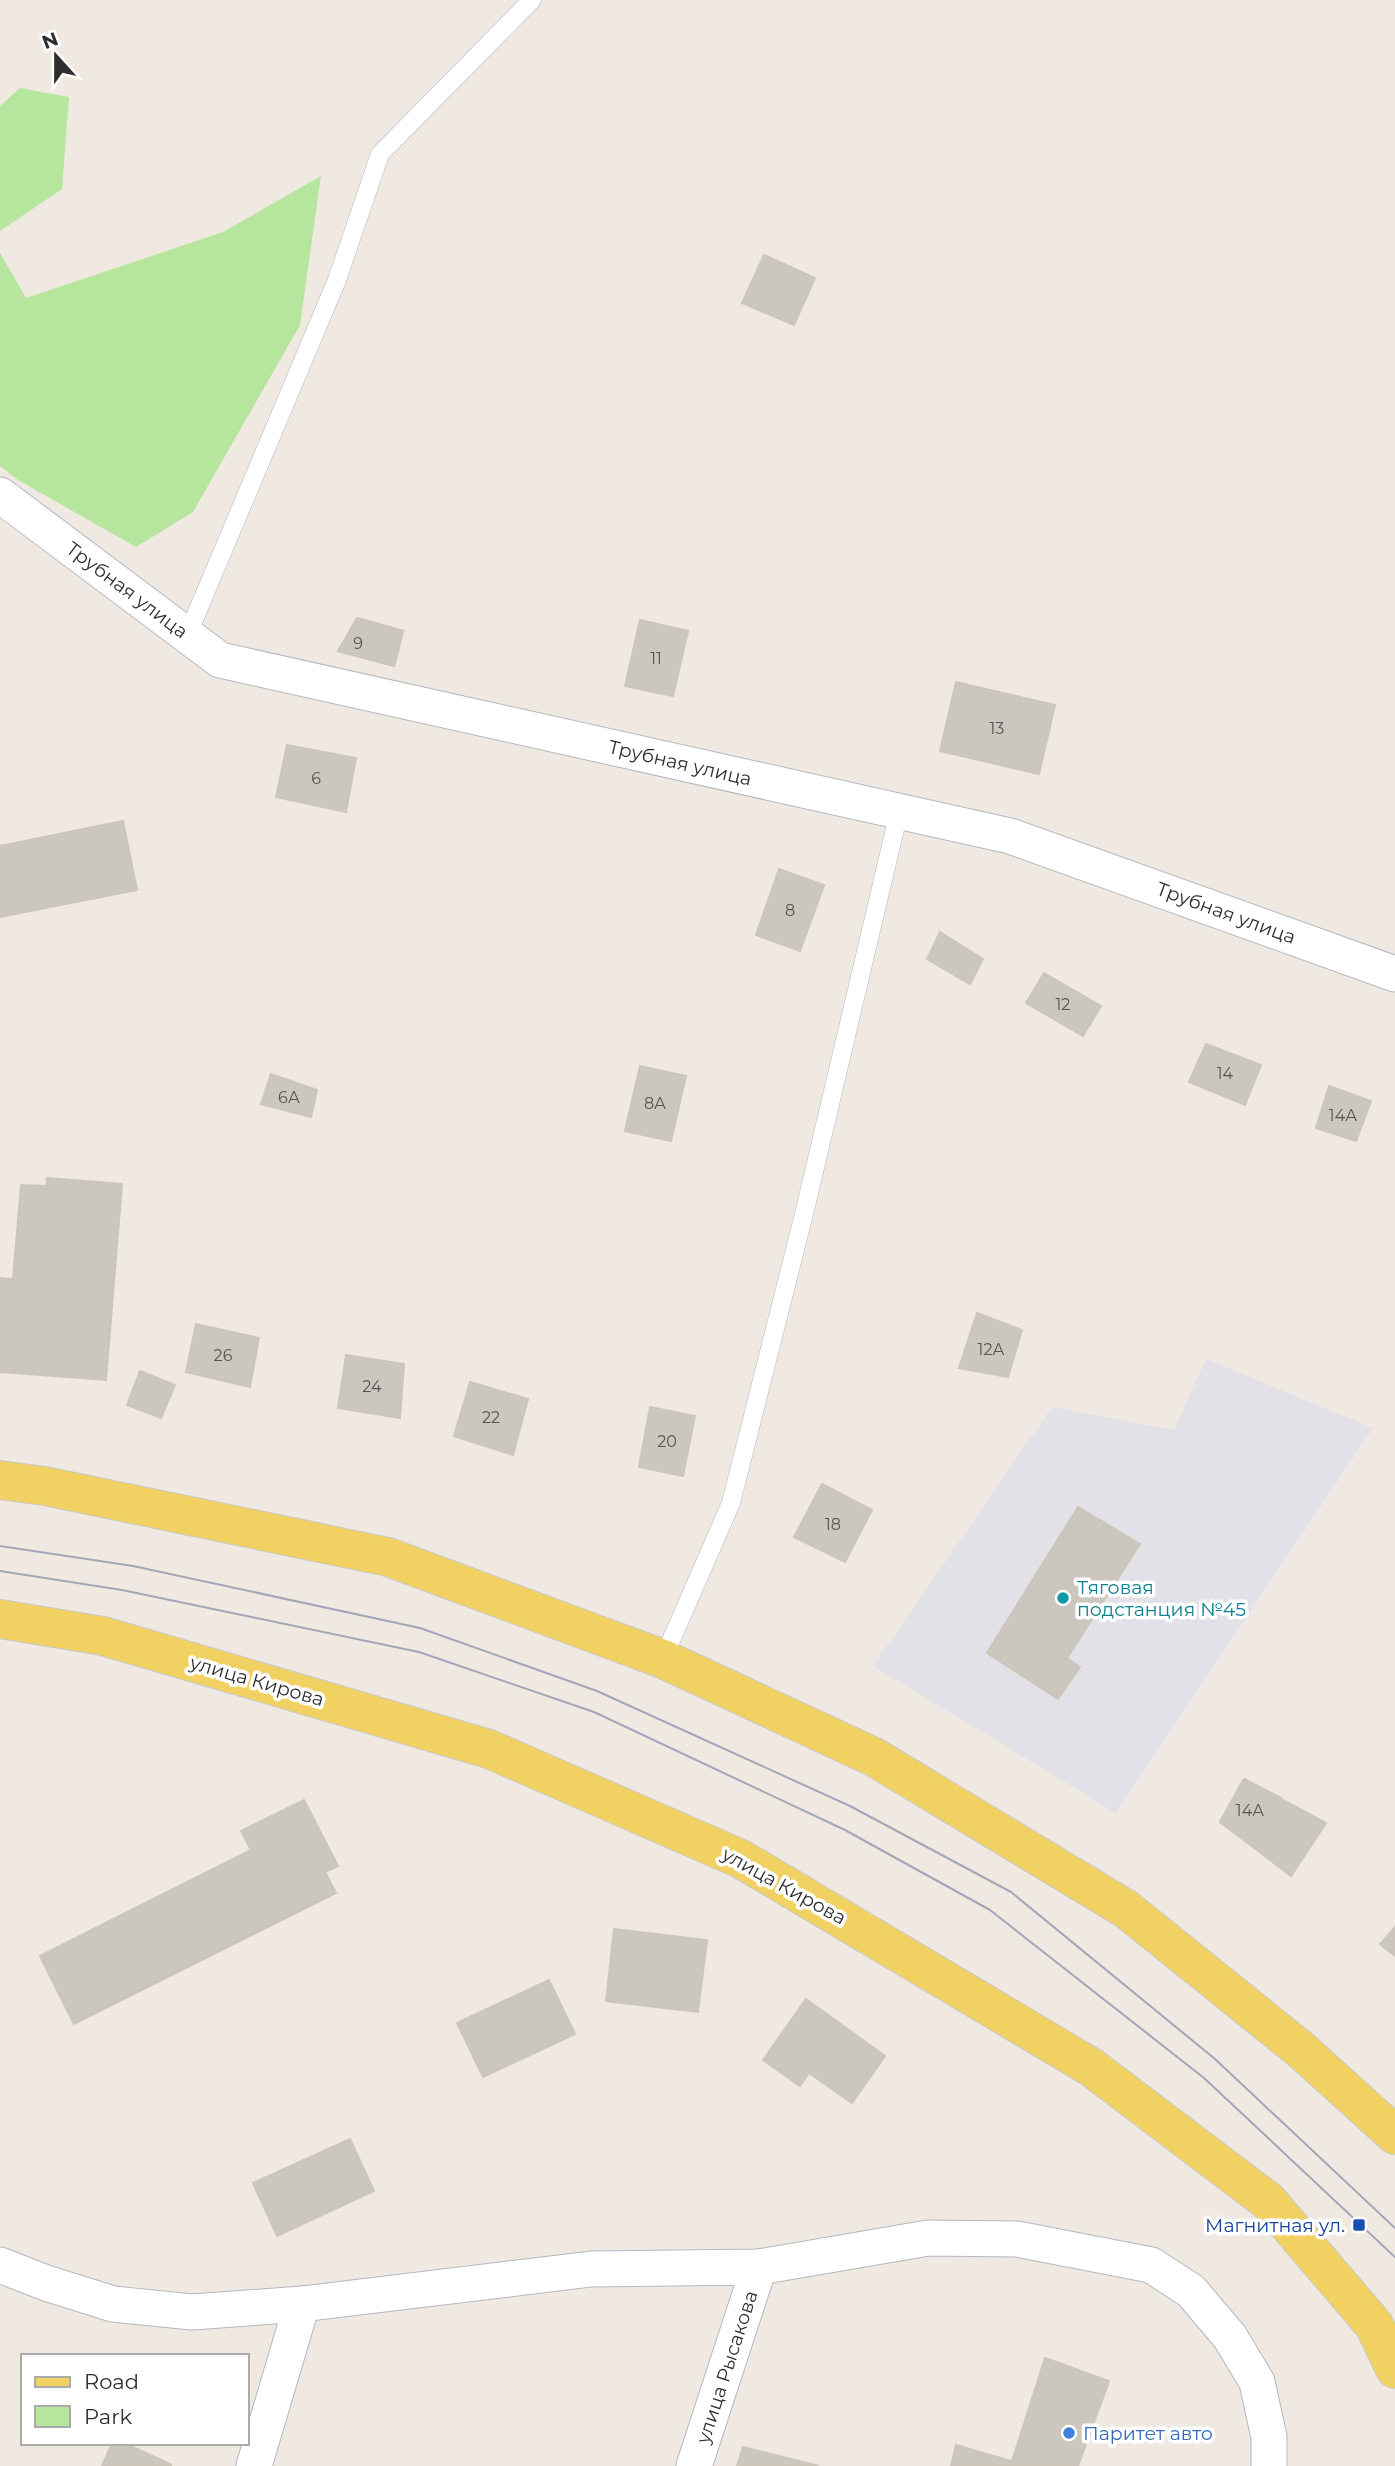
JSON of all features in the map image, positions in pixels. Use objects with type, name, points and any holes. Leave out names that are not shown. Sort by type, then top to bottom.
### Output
[{"type":"main road","points":[[0,1480],[45,1486],[388,1557],[663,1659],[874,1757],[1126,1909],[1300,2049],[1395,2135]]},
{"type":"main road","name":"улица Кирова","points":[[0,1619],[103,1636],[489,1749],[741,1859],[1091,2067],[1268,2201],[1374,2325],[1395,2369]]},
{"type":"street","name":"Трубная улица","points":[[0,495],[220,660],[1010,836],[1395,974]]},
{"type":"street","points":[[0,2265],[113,2304],[192,2312],[302,2304],[591,2269],[759,2267],[928,2238],[1017,2239],[1151,2265],[1191,2291],[1230,2337],[1257,2382],[1269,2437],[1269,2466]]},
{"type":"street","name":"улица Рысакова","points":[[694,2466],[759,2267]]},
{"type":"street","points":[[254,2466],[302,2304]]},
{"type":"lane","points":[[187,636],[337,280],[380,154],[532,0]]},
{"type":"lane","points":[[663,1659],[731,1503],[804,1213],[899,812]]},
{"type":"shaded area","points":[[1206,1359],[1373,1428],[1116,1813],[873,1666],[1052,1407],[1174,1430]]},
{"type":"green space","points":[[20,88],[69,97],[62,189],[0,231],[0,106]]},
{"type":"green space","points":[[321,176],[300,325],[193,512],[136,547],[18,480],[0,466],[0,253],[26,298],[223,232]]},
{"type":"building","points":[[764,255],[815,278],[794,325],[742,303]]},
{"type":"building","points":[[357,618],[403,631],[398,652],[348,635]]},
{"type":"building","points":[[357,618],[403,631],[394,666],[338,651]]},
{"type":"building","points":[[640,620],[688,631],[673,696],[625,686]]},
{"type":"building","points":[[348,635],[398,652],[394,666],[338,651]]},
{"type":"building","points":[[956,682],[1055,705],[1039,774],[940,751]]},
{"type":"building","points":[[287,745],[356,758],[346,812],[276,797]]},
{"type":"building","points":[[123,821],[137,890],[0,917],[0,846]]},
{"type":"building","points":[[779,869],[824,885],[800,951],[756,935]]},
{"type":"building","points":[[940,932],[983,959],[970,984],[927,959]]},
{"type":"building","points":[[1044,973],[1101,1006],[1083,1036],[1026,1003]]},
{"type":"building","points":[[1206,1044],[1261,1065],[1245,1105],[1189,1082]]},
{"type":"building","points":[[640,1066],[686,1076],[671,1141],[625,1131]]},
{"type":"building","points":[[271,1074],[317,1090],[311,1117],[261,1104]]},
{"type":"building","points":[[1329,1086],[1371,1101],[1356,1141],[1316,1128]]},
{"type":"building","points":[[47,1178],[122,1184],[106,1380],[0,1372],[0,1278],[13,1279],[21,1185],[47,1186]]},
{"type":"building","points":[[977,1313],[1022,1330],[1008,1377],[959,1368]]},
{"type":"building","points":[[196,1324],[259,1338],[250,1387],[186,1372]]},
{"type":"building","points":[[346,1355],[404,1364],[400,1418],[338,1408]]},
{"type":"building","points":[[140,1371],[175,1385],[161,1418],[127,1405]]},
{"type":"building","points":[[470,1382],[528,1399],[513,1455],[454,1436]]},
{"type":"building","points":[[650,1407],[695,1416],[683,1476],[639,1467]]},
{"type":"building","points":[[822,1484],[872,1510],[845,1562],[794,1537]]},
{"type":"building","name":"Тяговая подстанция №45","points":[[1078,1507],[1140,1544],[1067,1658],[1080,1667],[1058,1699],[987,1653]]},
{"type":"building","points":[[1244,1779],[1281,1798],[1253,1846],[1220,1822]]},
{"type":"building","points":[[1244,1779],[1326,1823],[1291,1876],[1220,1822]]},
{"type":"building","points":[[304,1800],[338,1866],[325,1872],[336,1893],[74,2024],[40,1956],[251,1850],[241,1831]]},
{"type":"building","points":[[1395,1927],[1395,1956],[1380,1944]]},
{"type":"building","points":[[614,1929],[707,1940],[698,2012],[606,2001]]},
{"type":"building","points":[[549,1980],[575,2034],[483,2077],[457,2023]]},
{"type":"building","points":[[806,1999],[885,2056],[852,2103],[809,2073],[800,2086],[763,2060]]},
{"type":"building","points":[[350,2139],[374,2191],[277,2236],[253,2183]]},
{"type":"building","points":[[1045,2358],[1109,2381],[1078,2466],[1028,2466],[1012,2461]]},
{"type":"building","points":[[111,2445],[128,2445],[172,2465],[102,2466]]},
{"type":"building","points":[[956,2445],[1028,2466],[951,2466]]},
{"type":"building","points":[[743,2447],[819,2466],[737,2466]]},
{"type":"tram line","points":[[0,1546],[133,1566],[420,1628],[597,1691],[850,1806],[1011,1892],[1215,2059],[1395,2228]]},
{"type":"tram line","points":[[0,1571],[122,1590],[419,1652],[594,1712],[845,1830],[990,1910],[1204,2078],[1395,2257]]},
{"type":"place","name":"Тяговая подстанция №45","points":[[1063,1598]]},
{"type":"place","name":"Магнитная ул.","points":[[1359,2225]]},
{"type":"place","name":"Паритет авто","points":[[1069,2433]]}]
